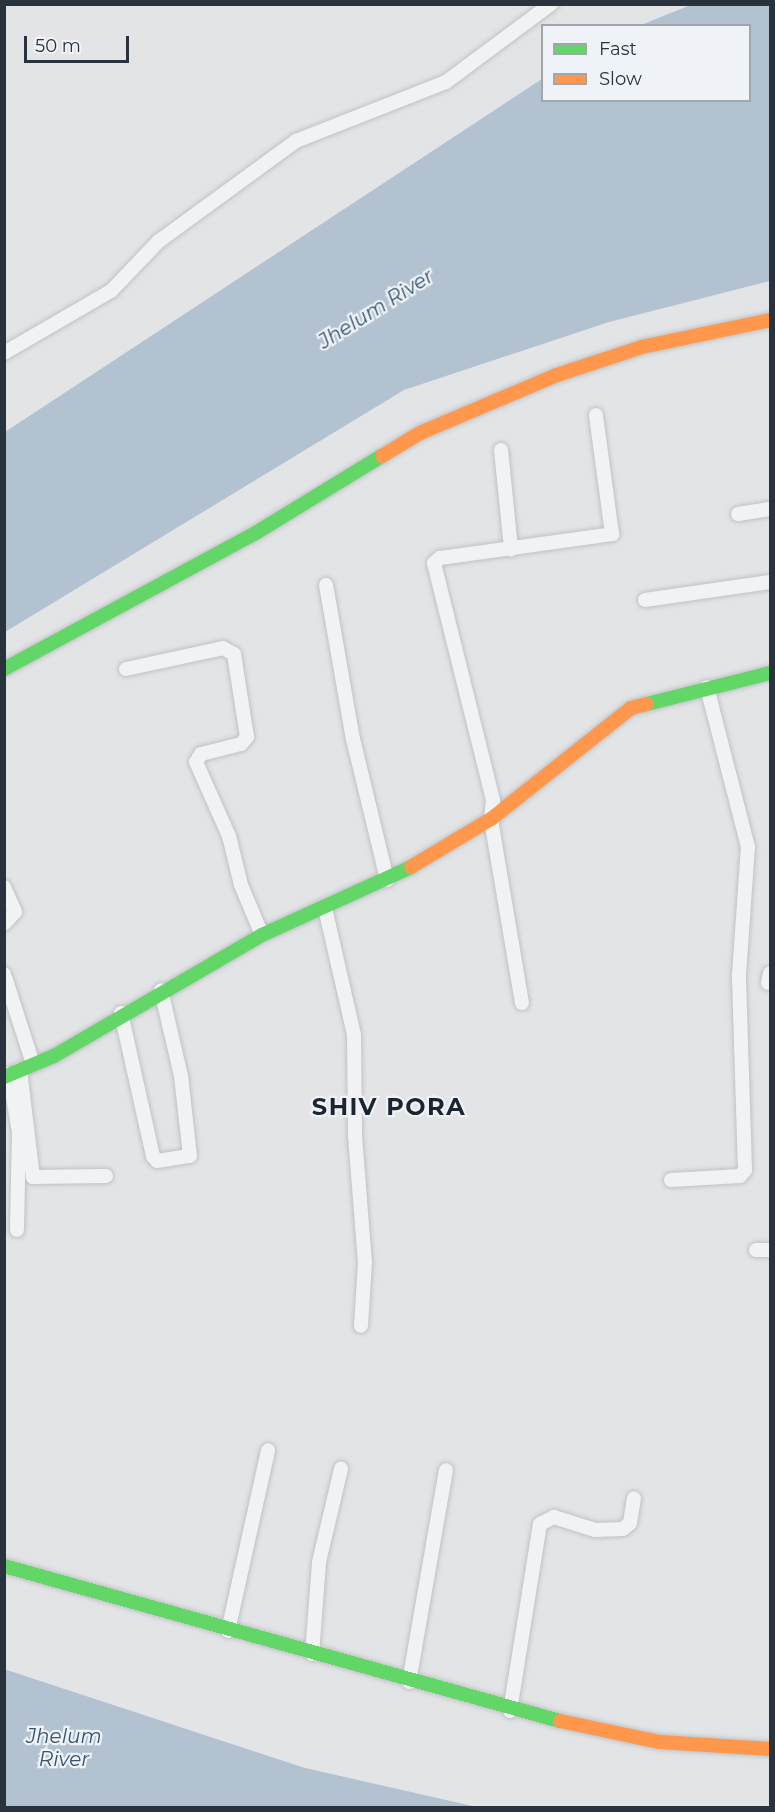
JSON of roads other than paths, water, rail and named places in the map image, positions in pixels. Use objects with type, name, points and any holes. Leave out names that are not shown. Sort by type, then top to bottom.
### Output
[{"type":"street","points":[[4,353],[111,291],[159,241],[296,141],[446,82],[551,4]]},
{"type":"street","points":[[4,669],[255,534],[420,433],[554,376],[631,351],[771,320]]},
{"type":"street","points":[[522,1003],[491,819],[493,800],[434,563],[440,558],[612,534],[596,415]]},
{"type":"street","points":[[501,450],[511,549]]},
{"type":"street","points":[[738,514],[771,509]]},
{"type":"street","points":[[645,600],[771,582]]},
{"type":"street","points":[[326,585],[353,739],[387,880]]},
{"type":"street","points":[[126,669],[223,648],[234,654],[247,737],[241,744],[201,754],[196,762],[229,836],[241,885],[262,935]]},
{"type":"street","points":[[17,1071],[262,935],[387,880],[491,819],[631,708],[707,687],[771,673]]},
{"type":"street","points":[[671,1180],[740,1176],[745,1170],[739,975],[748,847],[707,687]]},
{"type":"street","points":[[4,887],[15,912],[4,924]]},
{"type":"street","points":[[325,908],[354,1035],[355,1136],[365,1262],[361,1326]]},
{"type":"street","points":[[4,974],[33,1177],[106,1176]]},
{"type":"street","points":[[122,1013],[153,1156],[158,1161],[190,1155],[181,1076],[161,990]]},
{"type":"street","points":[[17,1071],[19,1132],[17,1230]]},
{"type":"street","points":[[756,1250],[771,1250]]},
{"type":"street","points":[[228,1631],[268,1450]]},
{"type":"street","points":[[312,1654],[319,1562],[341,1469]]},
{"type":"street","points":[[408,1682],[446,1470]]},
{"type":"street","points":[[510,1712],[540,1524],[554,1517],[595,1530],[622,1529],[630,1523],[634,1498]]},
{"type":"street","points":[[4,1566],[510,1712],[660,1742],[771,1749]]},
{"type":"water","points":[[693,4],[770,5],[770,281],[609,322],[404,390],[5,632],[5,432],[541,80],[541,102],[751,102],[751,24],[643,24]]},
{"type":"water","name":"Jhelum River","points":[[4,1669],[305,1768],[477,1807],[5,1807]]},
{"type":"district","name":"SHIV PORA","points":[[389,1107]]}]
